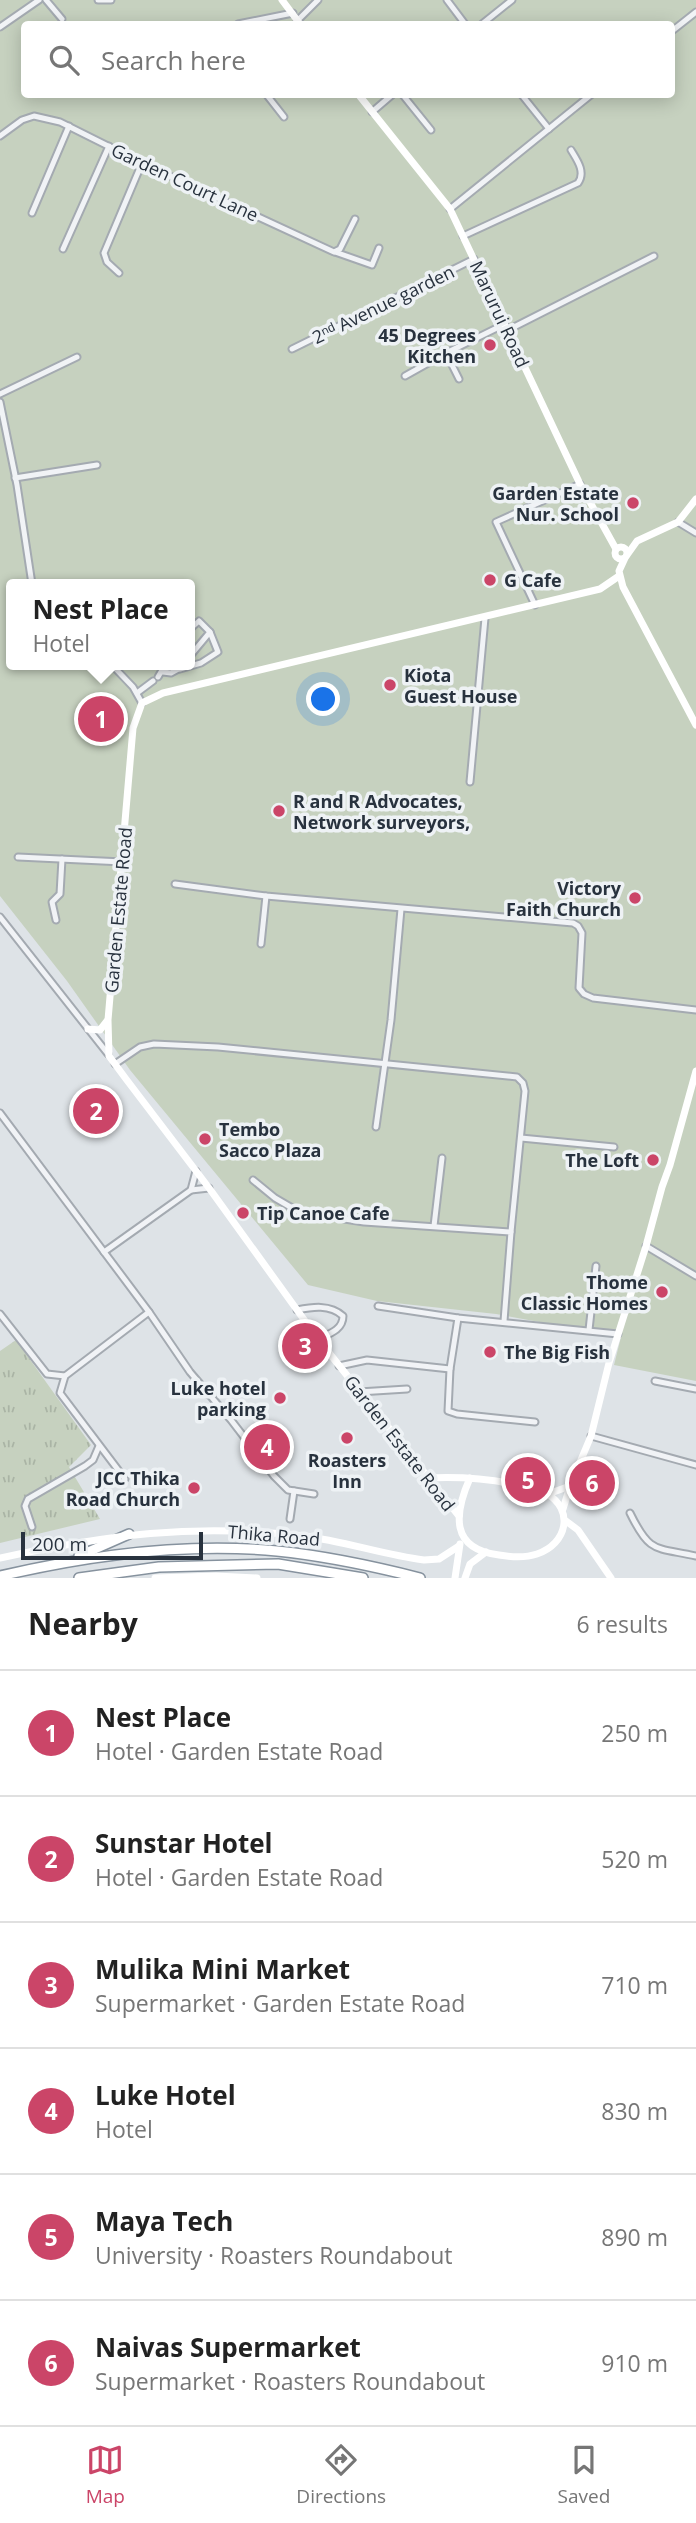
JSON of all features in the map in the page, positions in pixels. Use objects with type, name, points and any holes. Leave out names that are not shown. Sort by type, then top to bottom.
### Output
[{"type":"highway","points":[[71,1560],[129,1534]]},
{"type":"highway","name":"Thika Road","points":[[0,1576],[71,1560],[156,1550],[212,1548],[274,1550],[330,1558],[420,1578]]},
{"type":"highway","name":"Thika Road","points":[[79,1578],[159,1567],[278,1564],[363,1578]]},
{"type":"street","points":[[0,27],[39,0]]},
{"type":"street","points":[[46,0],[62,19]]},
{"type":"street","points":[[98,0],[111,0]]},
{"type":"street","points":[[282,0],[298,21]]},
{"type":"street","points":[[301,21],[318,0]]},
{"type":"street","points":[[447,0],[463,21]]},
{"type":"street","points":[[486,21],[512,0]]},
{"type":"street","points":[[675,29],[696,12]]},
{"type":"street","points":[[253,21],[293,13]]},
{"type":"street","points":[[269,98],[284,117]]},
{"type":"street","name":"Marurui Road","points":[[361,98],[450,209],[580,484],[617,551],[619,573]]},
{"type":"street","points":[[372,112],[388,98]]},
{"type":"street","points":[[405,98],[431,130]]},
{"type":"street","points":[[524,98],[549,129]]},
{"type":"street","points":[[450,209],[587,98]]},
{"type":"street","name":"Garden Court Lane","points":[[0,136],[22,120],[34,116],[48,118],[335,252],[372,265],[379,248]]},
{"type":"street","points":[[32,213],[69,127]]},
{"type":"street","points":[[63,249],[108,146]]},
{"type":"street","points":[[463,236],[578,183],[581,170],[571,150]]},
{"type":"street","points":[[119,273],[107,262],[104,253],[142,163]]},
{"type":"street","points":[[335,252],[340,249],[355,219]]},
{"type":"street","points":[[405,376],[654,256]]},
{"type":"street","name":"2ⁿᵈ Avenue garden","points":[[292,349],[474,259]]},
{"type":"street","points":[[446,354],[459,379]]},
{"type":"street","points":[[0,394],[77,358]]},
{"type":"street","points":[[0,402],[31,579]]},
{"type":"street","points":[[15,478],[97,465]]},
{"type":"street","points":[[535,605],[496,522],[580,484]]},
{"type":"street","points":[[626,557],[620,560],[617,551],[678,522],[696,499]]},
{"type":"street","points":[[678,522],[696,533]]},
{"type":"street","points":[[605,587],[619,573],[636,541]]},
{"type":"street","points":[[619,573],[623,587],[696,725]]},
{"type":"street","points":[[116,670],[142,703],[177,689],[485,618],[605,587],[623,587]]},
{"type":"street","points":[[470,782],[485,618]]},
{"type":"street","points":[[195,625],[199,621],[210,632],[218,652],[195,664]]},
{"type":"street","points":[[195,650],[210,632]]},
{"type":"street","points":[[137,694],[158,677],[162,670]]},
{"type":"street","points":[[158,677],[176,670]]},
{"type":"street","name":"Garden Estate Road","points":[[142,703],[133,728],[107,1020],[109,1056],[318,1339],[458,1516]]},
{"type":"street","points":[[18,857],[123,862]]},
{"type":"street","points":[[56,920],[52,902],[60,894],[62,859]]},
{"type":"street","points":[[175,884],[266,896],[573,923],[582,933],[579,988],[584,994],[593,998],[696,1010]]},
{"type":"street","points":[[261,944],[266,896]]},
{"type":"street","points":[[376,1127],[401,909]]},
{"type":"street","points":[[0,916],[109,1056]]},
{"type":"street","points":[[88,1029],[100,1030],[107,1020]]},
{"type":"street","points":[[115,1064],[140,1046],[154,1044],[218,1047],[517,1077],[525,1086],[504,1321]]},
{"type":"street","points":[[563,1509],[591,1436],[618,1334],[694,1088],[696,1071]]},
{"type":"street","points":[[0,1113],[149,1312],[190,1372],[263,1463],[288,1490],[314,1494]]},
{"type":"street","points":[[521,1138],[614,1147]]},
{"type":"street","points":[[434,1226],[442,1158]]},
{"type":"street","points":[[191,1190],[196,1171]]},
{"type":"street","points":[[253,1180],[275,1198],[299,1212],[364,1222],[511,1232]]},
{"type":"street","points":[[104,1252],[191,1190],[209,1188]]},
{"type":"street","points":[[646,1246],[696,1276]]},
{"type":"street","points":[[589,1330],[596,1266]]},
{"type":"street","points":[[378,1306],[458,1318],[618,1334]]},
{"type":"street","points":[[297,1310],[320,1307],[338,1311],[343,1316],[342,1324],[338,1328],[318,1339]]},
{"type":"street","points":[[125,1479],[61,1393],[65,1376],[149,1312]]},
{"type":"street","points":[[0,1314],[47,1374],[65,1376]]},
{"type":"street","points":[[458,1318],[446,1406],[450,1413],[536,1422]]},
{"type":"street","points":[[339,1366],[367,1360],[450,1369]]},
{"type":"street","points":[[655,1381],[696,1389]]},
{"type":"street","points":[[359,1392],[407,1389]]},
{"type":"street","points":[[591,1436],[696,1465]]},
{"type":"street","points":[[32,1527],[25,1506],[28,1499],[93,1461],[99,1446]]},
{"type":"street","points":[[427,1478],[470,1478],[520,1485],[548,1494],[563,1509],[566,1521],[553,1543],[537,1554],[516,1557],[486,1552],[475,1548],[462,1536]]},
{"type":"street","points":[[455,1576],[462,1536],[458,1516],[470,1478]]},
{"type":"street","points":[[548,1494],[570,1486]]},
{"type":"street","points":[[290,1519],[294,1491]]},
{"type":"street","points":[[630,1513],[639,1533],[650,1546],[696,1556]]},
{"type":"street","points":[[566,1521],[578,1530],[611,1578]]},
{"type":"street","name":"Thika Road","points":[[0,1558],[87,1539],[198,1529],[256,1531],[332,1540],[424,1560],[439,1559],[459,1546]]},
{"type":"street","points":[[465,1577],[470,1564],[486,1552]]},
{"type":"street","points":[[155,1578],[257,1578]]},
{"type":"green space","points":[[0,0],[696,0],[696,1381],[614,1365],[621,1337],[496,1314],[377,1301],[308,1285],[130,1070],[67,981],[0,896]]},
{"type":"green space","points":[[16,1340],[91,1445],[69,1467],[100,1519],[0,1543],[0,1351]]},
{"type":"place","name":"45 Degrees Kitchen","points":[[490,345]]},
{"type":"place","name":"Garden Estate Nur. School","points":[[633,503]]},
{"type":"place","name":"G Cafe","points":[[490,580]]},
{"type":"place","name":"Kiota Guest House","points":[[390,685]]},
{"type":"place","name":"Nest Place","points":[[101,719]]},
{"type":"place","name":"R and R Advocates, Network surveyors,","points":[[279,811]]},
{"type":"place","name":"Victory Faith Church","points":[[635,898]]},
{"type":"place","name":"Sunstar Hotel","points":[[96,1111]]},
{"type":"place","name":"Tembo Sacco Plaza","points":[[205,1139]]},
{"type":"place","name":"The Loft","points":[[653,1160]]},
{"type":"place","name":"Tip Canoe Cafe","points":[[243,1213]]},
{"type":"place","name":"Thome Classic Homes","points":[[662,1292]]},
{"type":"place","name":"Mulika Mini Market","points":[[305,1346]]},
{"type":"place","name":"The Big Fish","points":[[490,1352]]},
{"type":"place","name":"Luke hotel parking","points":[[280,1398]]},
{"type":"place","name":"Roasters Inn","points":[[347,1438]]},
{"type":"place","name":"Luke Hotel","points":[[267,1447]]},
{"type":"place","name":"Maya Tech","points":[[528,1480]]},
{"type":"place","name":"Naivas Supermarket","points":[[592,1483]]},
{"type":"place","name":"JCC Thika Road Church","points":[[194,1488]]}]
